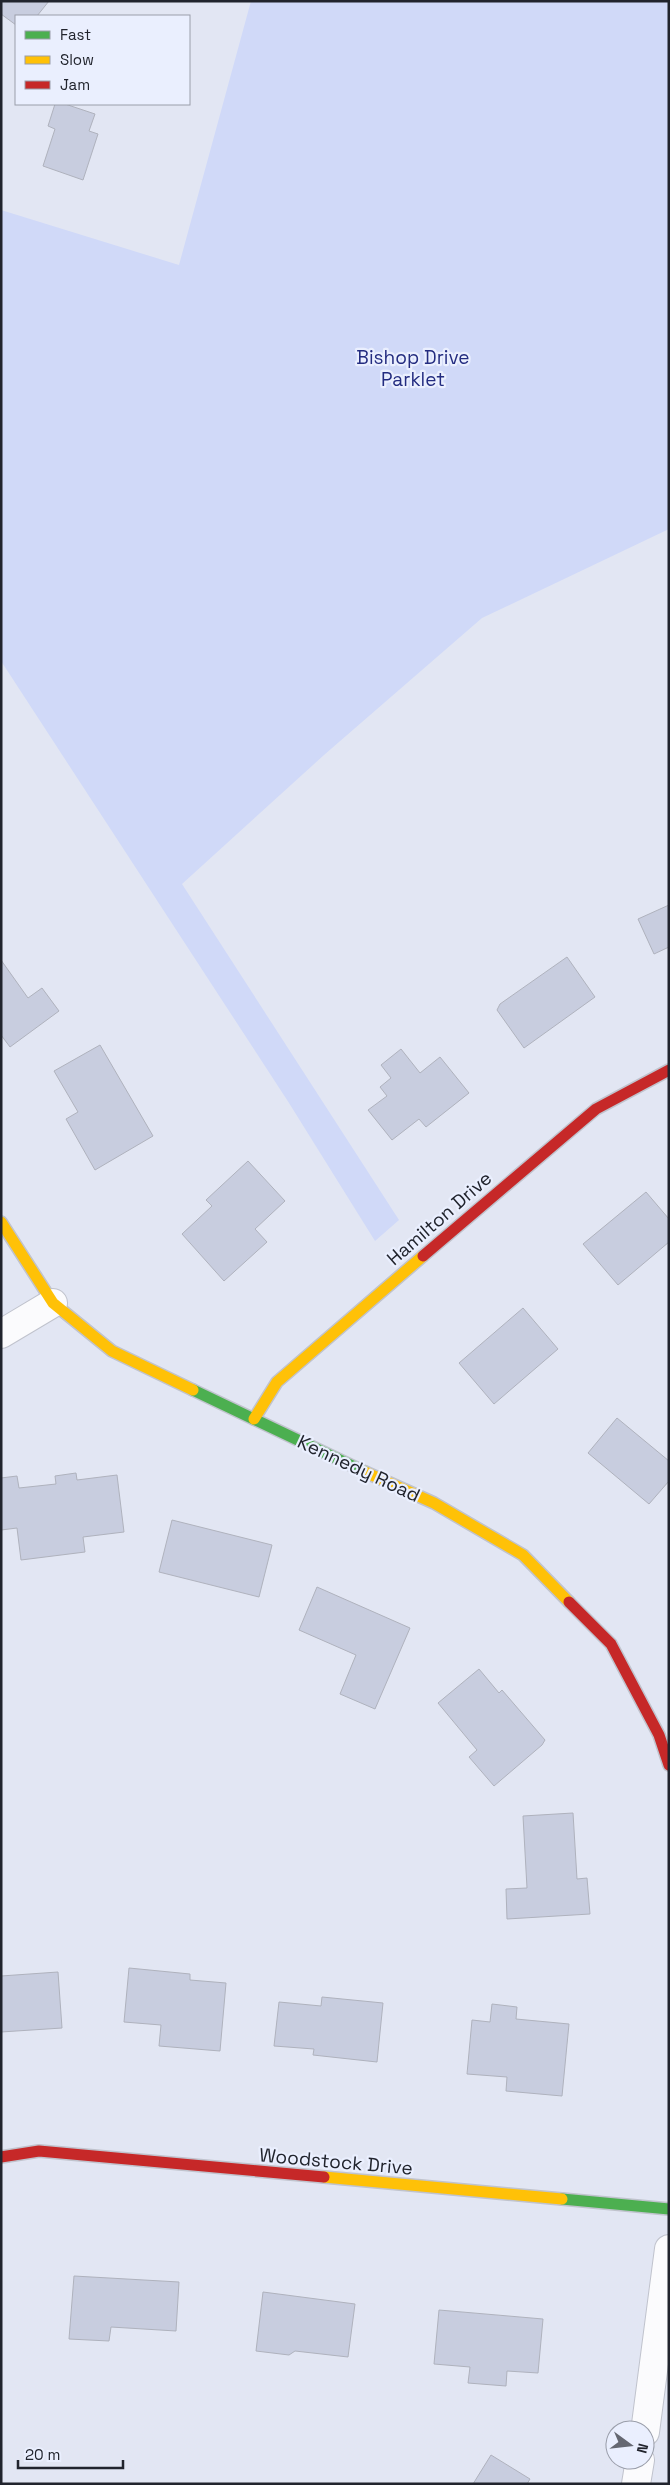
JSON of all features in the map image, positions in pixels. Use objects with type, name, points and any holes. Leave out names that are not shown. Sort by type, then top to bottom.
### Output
[{"type":"street","name":"Hamilton Drive","points":[[254,1419],[277,1382],[474,1210],[596,1109],[669,1070]]},
{"type":"street","name":"Kennedy Road","points":[[1,1222],[54,1303],[112,1351],[434,1502],[523,1555],[611,1644],[659,1735],[669,1765]]},
{"type":"street","points":[[1,1334],[54,1303]]},
{"type":"street","name":"Woodstock Drive","points":[[1,2157],[39,2151],[669,2209]]},
{"type":"street","points":[[647,2420],[669,2248]]},
{"type":"street","points":[[636,2484],[638,2470]]},
{"type":"green space","name":"Bishop Drive Parklet","points":[[251,1],[669,1],[669,529],[482,618],[324,755],[182,884],[399,1220],[375,1241],[289,1103],[1,661],[1,210],[179,265]]},
{"type":"building","points":[[1,1],[49,1],[38,15],[15,15],[15,24],[1,14]]},
{"type":"building","points":[[55,105],[68,105],[95,114],[89,131],[98,134],[83,180],[43,166],[55,129],[48,126]]},
{"type":"building","points":[[669,905],[669,947],[654,954],[638,919]]},
{"type":"building","points":[[567,957],[595,997],[524,1048],[497,1010],[500,1004]]},
{"type":"building","points":[[1,960],[28,998],[42,988],[59,1011],[10,1047],[1,1035]]},
{"type":"building","points":[[100,1045],[153,1136],[95,1170],[66,1119],[78,1112],[54,1071]]},
{"type":"building","points":[[401,1049],[420,1073],[440,1057],[469,1093],[426,1127],[419,1119],[392,1140],[368,1110],[387,1096],[380,1087],[391,1078],[381,1065]]},
{"type":"building","points":[[248,1161],[285,1201],[255,1229],[267,1242],[224,1281],[182,1234],[212,1206],[206,1200]]},
{"type":"building","points":[[646,1192],[669,1219],[669,1242],[618,1285],[583,1244]]},
{"type":"building","points":[[523,1308],[558,1349],[494,1404],[459,1363]]},
{"type":"building","points":[[617,1418],[669,1461],[669,1481],[649,1504],[588,1453]]},
{"type":"building","points":[[76,1473],[77,1480],[117,1475],[124,1532],[83,1537],[85,1552],[21,1560],[17,1528],[1,1530],[1,1478],[17,1476],[19,1488],[56,1484],[55,1476]]},
{"type":"building","points":[[172,1520],[272,1545],[259,1597],[159,1572]]},
{"type":"building","points":[[317,1587],[410,1628],[375,1709],[340,1694],[356,1655],[299,1630]]},
{"type":"building","points":[[479,1669],[499,1693],[502,1690],[545,1740],[542,1745],[494,1786],[469,1757],[477,1750],[438,1703]]},
{"type":"building","points":[[573,1813],[577,1879],[587,1878],[590,1914],[507,1919],[506,1889],[527,1888],[523,1816]]},
{"type":"building","points":[[129,1968],[190,1974],[190,1980],[226,1983],[220,2051],[159,2046],[161,2025],[124,2022]]},
{"type":"building","points":[[58,1972],[62,2028],[1,2032],[1,1976]]},
{"type":"building","points":[[322,1997],[383,2003],[377,2062],[313,2055],[314,2049],[274,2046],[279,2002],[321,2006]]},
{"type":"building","points":[[492,2004],[517,2007],[516,2019],[569,2024],[562,2096],[506,2091],[507,2077],[467,2074],[472,2020],[490,2022]]},
{"type":"building","points":[[74,2276],[179,2282],[176,2331],[111,2327],[109,2341],[69,2339]]},
{"type":"building","points":[[263,2292],[355,2304],[348,2357],[295,2351],[289,2355],[256,2351]]},
{"type":"building","points":[[439,2310],[543,2319],[538,2373],[507,2371],[506,2386],[468,2383],[470,2367],[434,2364]]},
{"type":"building","points":[[491,2455],[530,2479],[527,2484],[473,2484]]},
{"type":"traffic: fast","points":[[193,1390],[365,1472]]},
{"type":"traffic: fast","points":[[562,2199],[669,2209]]},
{"type":"traffic: slow","points":[[1,1222],[53,1303],[112,1351],[193,1390]]},
{"type":"traffic: slow","points":[[254,1419],[277,1382],[423,1256]]},
{"type":"traffic: slow","points":[[365,1472],[434,1503],[523,1555],[569,1602]]},
{"type":"traffic: slow","points":[[324,2177],[562,2199]]},
{"type":"traffic: jam","points":[[423,1256],[596,1109],[669,1070]]},
{"type":"traffic: jam","points":[[569,1602],[611,1644],[659,1735],[669,1765]]},
{"type":"traffic: jam","points":[[1,2157],[39,2151],[324,2177]]}]
